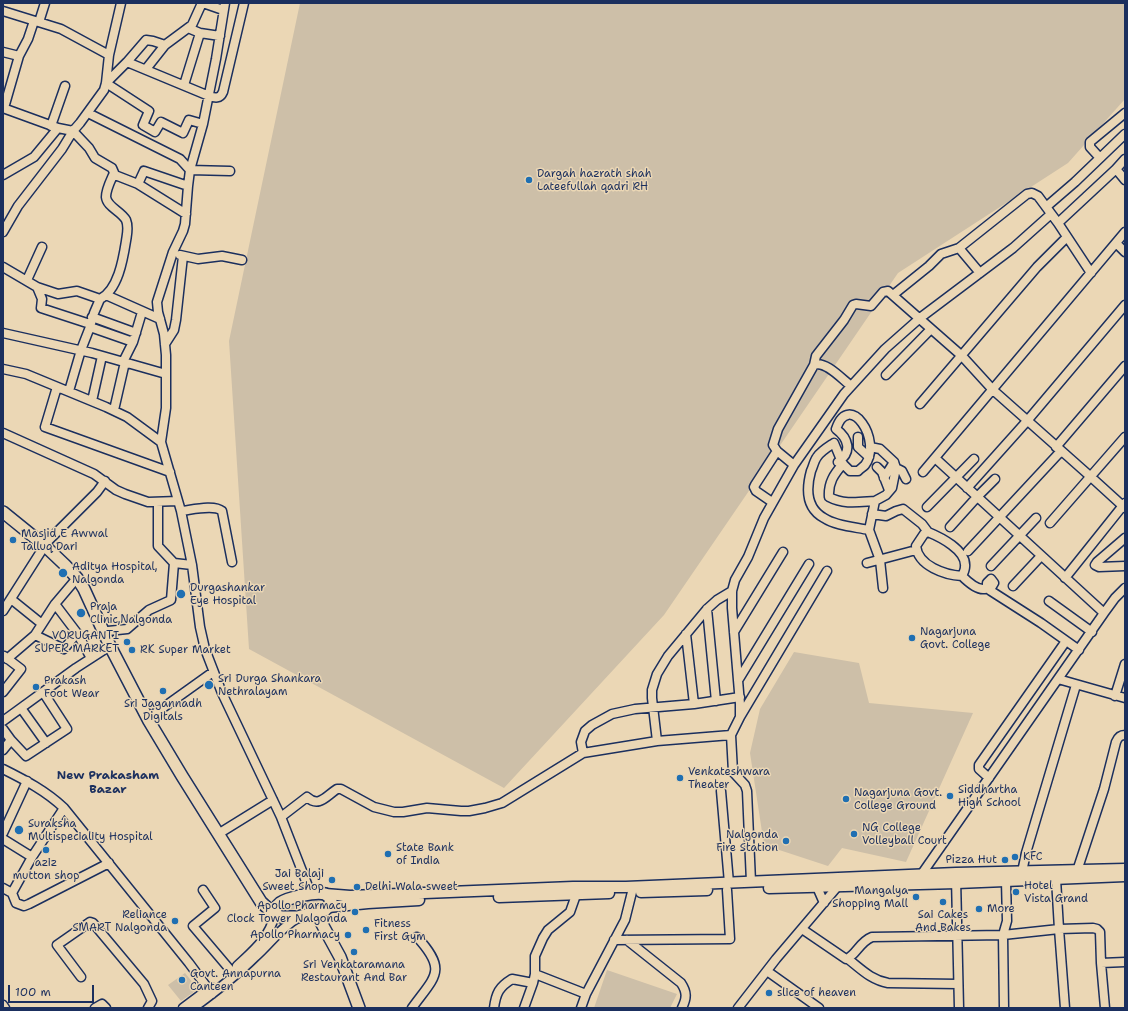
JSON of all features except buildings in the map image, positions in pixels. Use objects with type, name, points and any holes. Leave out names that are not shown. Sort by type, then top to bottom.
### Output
[{"type":"highway","points":[[3,507],[46,544],[77,578],[93,607],[110,646],[146,714],[182,776],[261,902],[275,915],[289,917],[323,910],[331,901],[325,894],[310,894],[283,902],[277,907],[275,915]]},
{"type":"highway","points":[[3,512],[68,561],[88,586],[108,632],[150,717],[223,831],[258,890],[270,900],[283,902]]},
{"type":"highway","points":[[323,910],[334,946],[359,1008]]},
{"type":"main road","points":[[325,894],[350,896],[573,887],[817,887],[1022,872],[1125,869]]},
{"type":"main road","points":[[323,910],[381,902],[632,892],[728,886],[751,882],[920,875],[1006,881],[1125,876]]},
{"type":"street","points":[[45,3],[19,56],[3,108],[55,127],[73,131],[89,148],[95,158],[112,168],[118,177],[138,184],[186,214]]},
{"type":"street","points":[[3,232],[18,206],[62,149],[73,131],[104,90],[109,55],[121,3]]},
{"type":"street","points":[[146,69],[165,45],[188,28],[194,20],[202,3],[224,7],[209,96],[190,170],[183,231],[173,252],[157,302],[165,344],[166,374],[166,408],[161,442],[181,511],[192,565],[200,627],[205,649],[222,693],[281,817],[310,894]]},
{"type":"street","points":[[127,62],[209,96],[216,98],[219,97],[223,92],[244,3]]},
{"type":"street","points":[[3,11],[61,29],[109,55]]},
{"type":"street","points":[[188,28],[200,33],[220,36]]},
{"type":"street","points":[[184,85],[200,33]]},
{"type":"street","points":[[106,83],[146,40],[153,40],[165,45]]},
{"type":"street","points":[[3,52],[19,56]]},
{"type":"street","points":[[106,83],[149,111],[143,125],[155,132],[161,122],[183,133],[189,120],[203,124]]},
{"type":"street","points":[[3,174],[34,157],[55,127],[65,86]]},
{"type":"street","points":[[88,113],[180,159],[190,170],[230,171]]},
{"type":"street","points":[[1100,158],[1090,147],[1090,142],[1125,113]]},
{"type":"street","points":[[740,717],[739,679],[732,608],[732,591],[735,580],[748,557],[772,502],[794,465],[844,394],[885,349],[920,318],[1013,248],[1075,182],[1125,134]]},
{"type":"street","points":[[1058,223],[1125,159]]},
{"type":"street","points":[[1116,169],[1125,180]]},
{"type":"street","points":[[138,184],[144,171],[188,186]]},
{"type":"street","points":[[69,391],[81,350],[91,323],[103,297],[120,271],[128,228],[124,217],[109,204],[106,198],[107,190],[114,173]]},
{"type":"street","points":[[893,294],[929,266],[941,254],[949,250],[959,248],[1027,194],[1035,194],[1038,196],[1091,273]]},
{"type":"street","points":[[923,472],[1125,232]]},
{"type":"street","points":[[920,404],[1037,267],[1067,237]]},
{"type":"street","points":[[1116,243],[1125,252]]},
{"type":"street","points":[[27,280],[42,246]]},
{"type":"street","points":[[959,248],[980,273]]},
{"type":"street","points":[[173,252],[198,259],[222,256],[242,260]]},
{"type":"street","points":[[165,344],[174,330],[183,256]]},
{"type":"street","points":[[3,267],[37,287],[58,294],[77,291],[103,297],[160,319]]},
{"type":"street","points":[[37,287],[42,299],[41,308],[91,323],[136,333]]},
{"type":"street","points":[[794,465],[777,451],[773,445],[778,428],[814,365],[813,362],[816,356],[844,320],[852,305],[856,304],[871,306],[885,291],[893,294],[962,356],[993,390],[1124,506],[1065,578]]},
{"type":"street","points":[[967,488],[1027,421],[1125,305]]},
{"type":"street","points":[[114,410],[124,362],[133,342],[142,312]]},
{"type":"street","points":[[91,323],[133,342]]},
{"type":"street","points":[[886,375],[931,329]]},
{"type":"street","points":[[3,333],[81,350],[166,374]]},
{"type":"street","points":[[92,401],[102,356]]},
{"type":"street","points":[[814,365],[819,364],[825,366],[851,386]]},
{"type":"street","points":[[968,551],[1058,449],[1125,366]]},
{"type":"street","points":[[3,369],[26,374],[114,410],[127,417],[161,442]]},
{"type":"street","points":[[57,387],[45,427],[170,472]]},
{"type":"street","points":[[869,530],[839,524],[824,519],[811,507],[808,495],[809,480],[817,457],[828,447],[834,444],[843,461],[850,471],[858,471],[865,465],[869,457],[870,447],[866,428],[862,421],[854,416],[848,415],[843,417],[836,429],[841,429],[847,442],[847,448],[843,461],[832,477],[828,488],[829,497],[846,503],[875,501],[886,495],[892,488],[895,465]]},
{"type":"street","points":[[3,433],[94,474],[116,490],[140,500],[158,502],[178,501]]},
{"type":"street","points":[[858,437],[858,447],[869,457]]},
{"type":"street","points":[[1050,523],[1125,437]]},
{"type":"street","points":[[870,447],[880,448],[902,471],[906,479]]},
{"type":"street","points":[[772,502],[756,491],[754,487],[777,451]]},
{"type":"street","points":[[935,458],[1104,613]]},
{"type":"street","points":[[927,507],[974,459]]},
{"type":"street","points":[[884,478],[895,465]]},
{"type":"street","points":[[877,467],[889,490]]},
{"type":"street","points":[[950,527],[995,479]]},
{"type":"street","points":[[3,611],[46,544],[97,492],[105,481]]},
{"type":"street","points":[[875,501],[869,530],[880,560],[883,588]]},
{"type":"street","points":[[158,502],[158,546],[174,563],[192,565]]},
{"type":"street","points":[[181,511],[213,507],[220,509],[222,511],[232,562]]},
{"type":"street","points":[[872,514],[886,516],[903,509],[922,524],[928,532],[948,542],[961,555],[965,567],[962,576]]},
{"type":"street","points":[[991,566],[1036,518]]},
{"type":"street","points":[[928,532],[924,534],[916,546],[916,550],[926,564],[948,575],[962,576],[975,586],[983,589],[987,588],[1079,650]]},
{"type":"street","points":[[1125,538],[1095,565],[1099,567],[1125,566]]},
{"type":"street","points":[[868,563],[916,550]]},
{"type":"street","points":[[734,632],[783,552]]},
{"type":"street","points":[[1013,586],[1041,556]]},
{"type":"street","points":[[108,632],[127,629],[149,610],[171,600],[174,563]]},
{"type":"street","points":[[739,679],[809,564]]},
{"type":"street","points":[[751,882],[747,791],[745,785],[733,772],[731,735],[740,717],[827,571]]},
{"type":"street","points":[[3,692],[21,669],[5,657],[35,634],[55,604],[77,578]]},
{"type":"street","points":[[920,875],[1104,613],[1115,598],[1125,588]]},
{"type":"street","points":[[657,741],[652,708],[652,690],[657,674],[668,656],[707,609],[717,600],[732,591]]},
{"type":"street","points":[[11,599],[42,624]]},
{"type":"street","points":[[1049,601],[1092,632]]},
{"type":"street","points":[[55,604],[77,633],[91,658]]},
{"type":"street","points":[[707,609],[716,701]]},
{"type":"street","points":[[35,634],[64,649],[77,633]]},
{"type":"street","points":[[686,634],[694,704]]},
{"type":"street","points":[[989,778],[979,769],[980,765],[1066,641]]},
{"type":"street","points":[[3,722],[43,692],[110,646]]},
{"type":"street","points":[[1115,696],[1125,664]]},
{"type":"street","points":[[150,717],[213,672]]},
{"type":"street","points":[[1058,679],[1125,698]]},
{"type":"street","points":[[1022,872],[1076,685]]},
{"type":"street","points":[[3,730],[26,756],[67,729],[43,692]]},
{"type":"street","points":[[583,753],[582,737],[585,731],[592,725],[612,714],[628,710],[694,704],[740,696]]},
{"type":"street","points":[[21,708],[46,742]]},
{"type":"street","points":[[281,817],[307,797],[312,801],[318,802],[338,789],[341,789],[374,807],[394,812],[427,808],[461,811],[484,808],[508,799],[583,753],[657,741],[731,735]]},
{"type":"street","points":[[1078,871],[1104,789],[1116,742],[1118,737],[1125,735]]},
{"type":"street","points":[[3,750],[11,740]]},
{"type":"street","points":[[3,769],[27,781],[55,799],[64,808],[189,963],[210,992]]},
{"type":"street","points":[[3,834],[27,781]]},
{"type":"street","points":[[614,940],[730,939],[728,886],[721,792]]},
{"type":"street","points":[[223,831],[273,800]]},
{"type":"street","points":[[12,893],[32,857],[64,808]]},
{"type":"street","points":[[3,839],[32,857]]},
{"type":"street","points":[[3,888],[12,893],[16,903],[24,906],[109,864]]},
{"type":"street","points":[[956,878],[959,1008]]},
{"type":"street","points":[[1056,879],[1065,1008]]},
{"type":"street","points":[[1004,1008],[1003,935],[1007,921],[1006,881]]},
{"type":"street","points":[[738,1008],[838,886]]},
{"type":"street","points":[[817,887],[824,903]]},
{"type":"street","points":[[203,890],[215,908],[194,926],[232,972]]},
{"type":"street","points":[[581,1008],[586,994],[625,920],[632,892]]},
{"type":"street","points":[[524,1008],[533,984],[535,974],[535,956],[542,938],[548,930],[570,912],[576,895]]},
{"type":"street","points":[[193,1008],[232,972],[264,939],[271,929],[275,915]]},
{"type":"street","points":[[183,1008],[210,992],[256,957],[281,930],[290,922],[303,915]]},
{"type":"street","points":[[81,977],[57,945],[90,922],[93,923],[144,984],[152,1001],[148,1008]]},
{"type":"street","points":[[848,958],[863,942],[872,937],[1003,935],[1059,929],[1093,928],[1099,930],[1101,936],[1101,963],[1105,1008]]},
{"type":"street","points":[[802,929],[843,958],[848,958],[870,977],[881,982],[958,984]]},
{"type":"street","points":[[412,1008],[433,978],[436,971],[435,962],[427,948],[417,937]]},
{"type":"street","points":[[627,940],[681,983],[686,990],[687,995],[682,1008]]},
{"type":"street","points":[[1101,963],[1125,962]]},
{"type":"street","points":[[767,971],[819,1008]]},
{"type":"street","points":[[535,974],[586,994]]},
{"type":"street","points":[[494,1008],[499,989],[512,979],[533,984]]},
{"type":"street","points":[[95,1008],[102,1004],[106,1008]]},
{"type":"street","points":[[3,1005],[6,1008]]},
{"type":"shaded area","points":[[300,3],[1125,3],[1125,99],[1068,163],[898,273],[664,615],[504,788],[249,649],[229,341]]},
{"type":"shaded area","name":"Nagarjuna Govt. College Ground","points":[[794,652],[859,663],[869,703],[973,713],[906,862],[842,848],[828,866],[764,845],[750,753],[760,709]]},
{"type":"shaded area","points":[[312,897],[322,898],[314,905],[280,912],[281,905]]},
{"type":"shaded area","points":[[607,970],[677,994],[670,1008],[594,1008]]},
{"type":"shaded area","points":[[185,973],[198,989],[181,1001],[168,985]]},
{"type":"place","name":"Dargah hazrath shah Lateefullah qadri RH","points":[[529,180]]},
{"type":"place","name":"Masjid E Awwal Talluq Dari","points":[[13,540]]},
{"type":"place","name":"Aditya Hospital, Nalgonda","points":[[63,573]]},
{"type":"place","name":"Durgashankar Eye Hospital","points":[[181,594]]},
{"type":"place","name":"Praja Clinic,Nalgonda","points":[[81,613]]},
{"type":"place","name":"Nagarjuna Govt. College","points":[[912,638]]},
{"type":"place","name":"VORUGANTI SUPER MARKET","points":[[127,642]]},
{"type":"place","name":"RK Super Market","points":[[132,650]]},
{"type":"place","name":"Sri Durga Shankara Nethralayam","points":[[209,685]]},
{"type":"place","name":"Prakash Foot Wear","points":[[36,687]]},
{"type":"place","name":"Sri Jagannadh Digitals","points":[[163,691]]},
{"type":"place","name":"Venkateshwara Theater","points":[[680,778]]},
{"type":"place","name":"Siddhartha High School","points":[[950,796]]},
{"type":"place","name":"Nagarjuna Govt. College Ground","points":[[846,799]]},
{"type":"place","name":"Suraksha Multispeciality Hospital","points":[[19,830]]},
{"type":"place","name":"NG College Volleyball Court","points":[[854,834]]},
{"type":"place","name":"Nalgonda Fire Station","points":[[786,841]]},
{"type":"place","name":"aziz mutton shop","points":[[46,850]]},
{"type":"place","name":"State Bank of India","points":[[388,854]]},
{"type":"place","name":"KFC","points":[[1015,857]]},
{"type":"place","name":"Pizza Hut","points":[[1005,860]]},
{"type":"place","name":"Jai Balaji Sweet Shop","points":[[332,880]]},
{"type":"place","name":"Delhi Wala sweet","points":[[357,887]]},
{"type":"place","name":"Hotel Vista Grand","points":[[1016,892]]},
{"type":"place","name":"Mangalya Shopping Mall","points":[[916,897]]},
{"type":"place","name":"Sai Cakes And Bakes","points":[[943,902]]},
{"type":"place","name":"More","points":[[979,909]]},
{"type":"place","name":"Apollo Pharmacy Clock Tower Nalgonda","points":[[355,912]]},
{"type":"place","name":"Reliance SMART Nalgonda","points":[[175,921]]},
{"type":"place","name":"Fitness First Gym","points":[[366,930]]},
{"type":"place","name":"Apollo Pharmacy","points":[[348,935]]},
{"type":"place","name":"Sri Venkataramana Restaurant And Bar","points":[[354,952]]},
{"type":"place","name":"Govt. Annapurna Canteen","points":[[182,980]]},
{"type":"place","name":"slice of heaven","points":[[769,993]]},
{"type":"district","name":"New Prakasham Bazar","points":[[108,783]]}]
